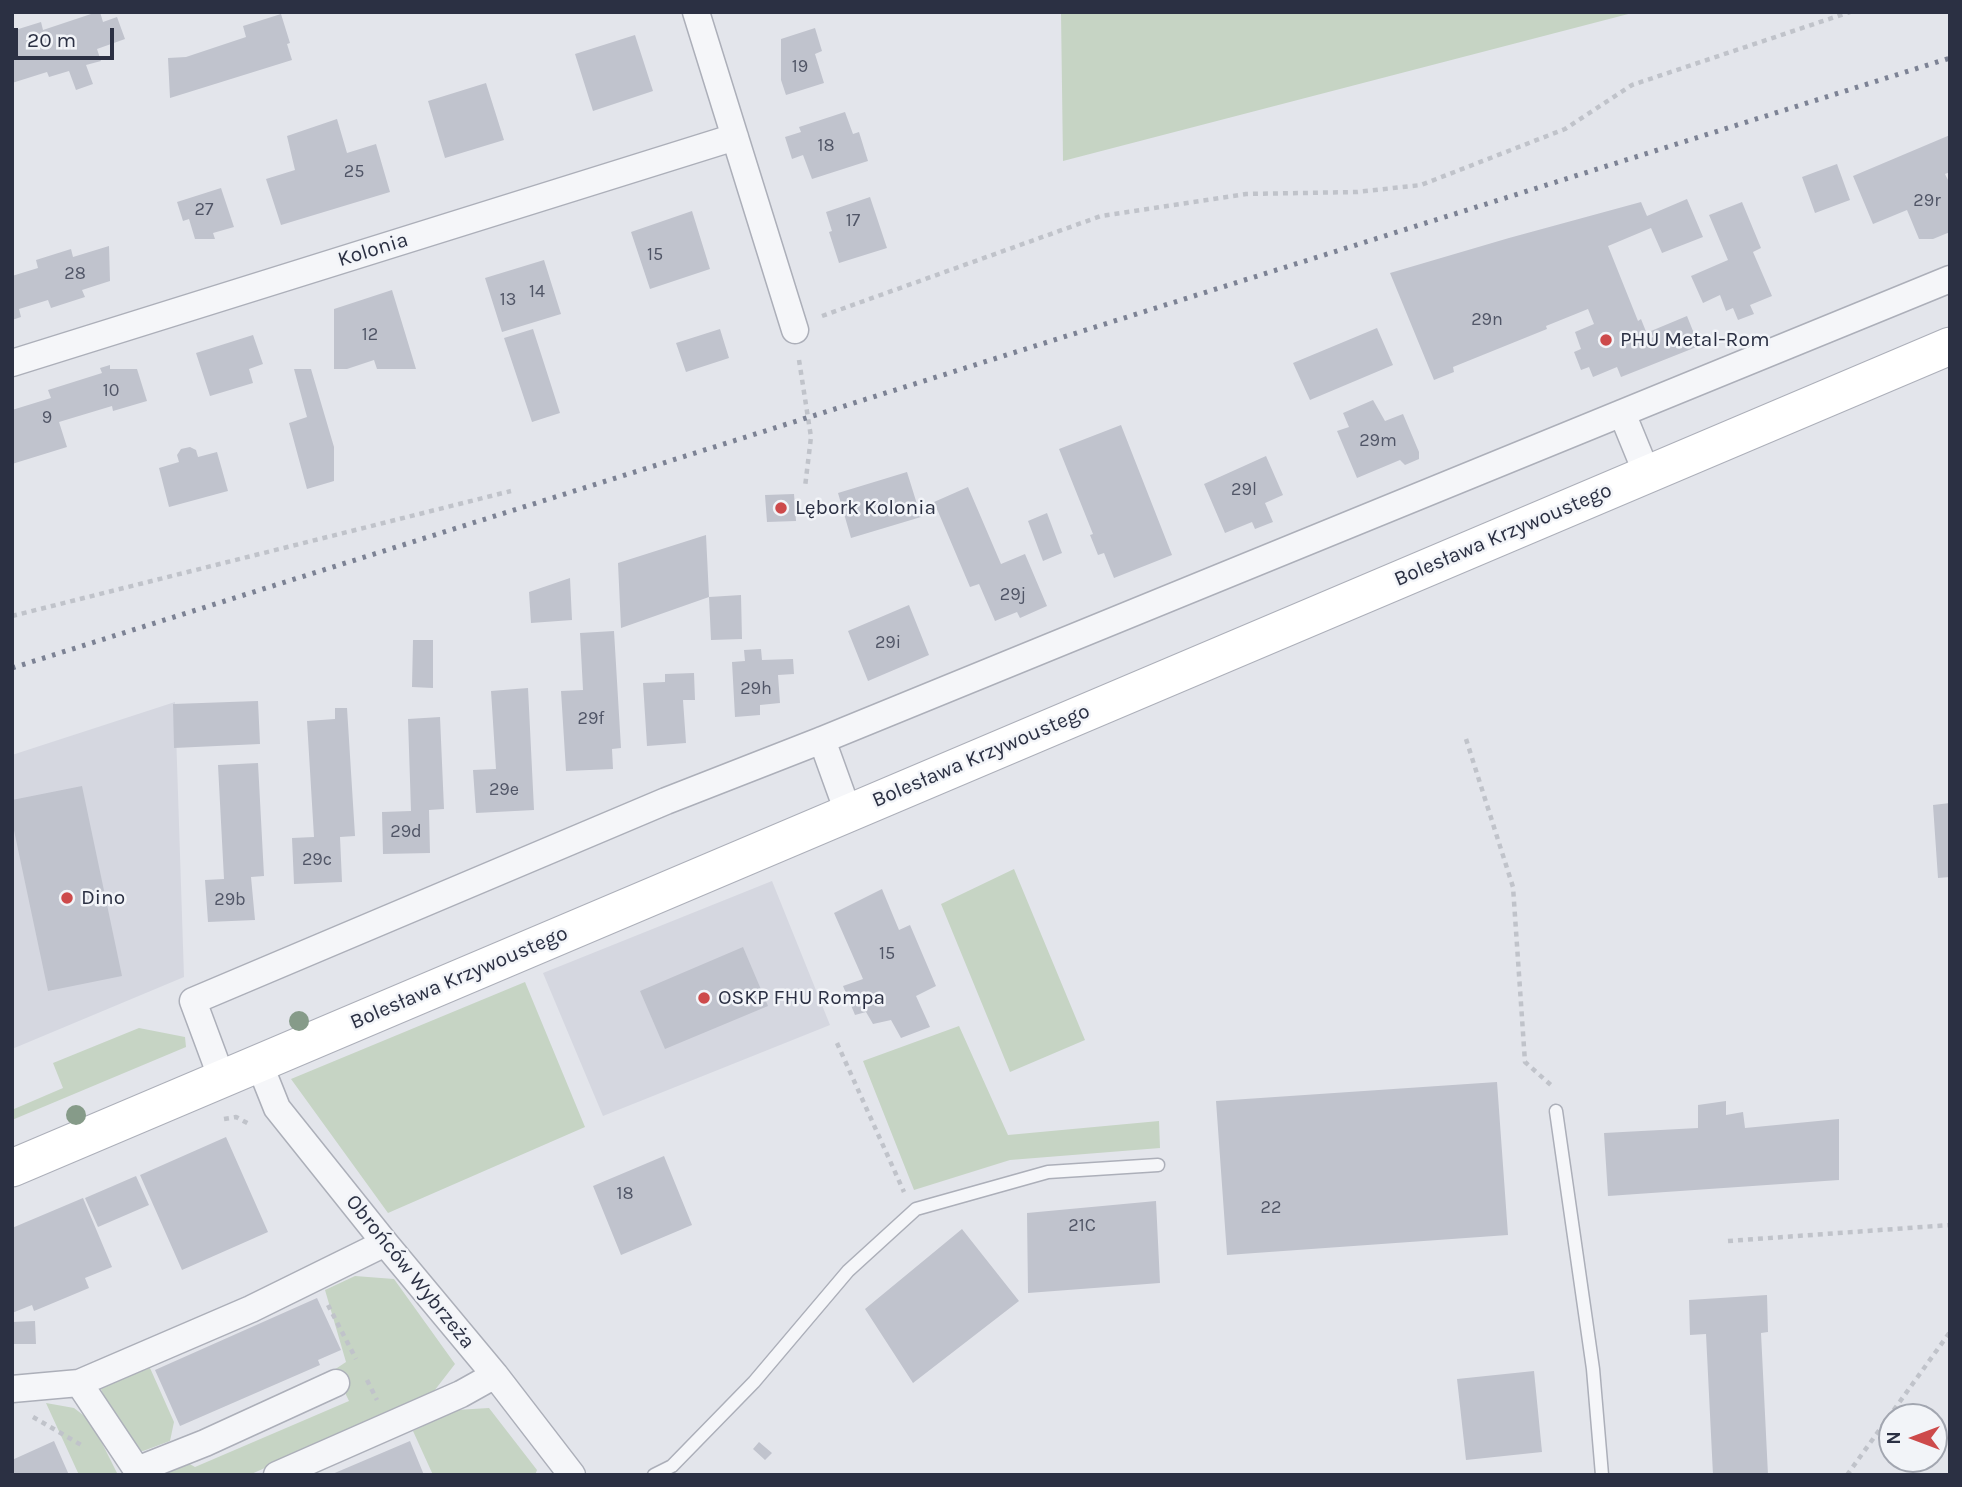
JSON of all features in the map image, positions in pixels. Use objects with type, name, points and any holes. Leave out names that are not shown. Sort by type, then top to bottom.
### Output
[{"type":"main road","name":"Bolesława Krzywoustego","points":[[12,1168],[1950,346]]},
{"type":"street","points":[[696,12],[794,330]]},
{"type":"street","name":"Kolonia","points":[[12,363],[735,137]]},
{"type":"street","points":[[222,1079],[193,1001],[653,807],[1950,279]]},
{"type":"street","points":[[1622,413],[1647,474]]},
{"type":"street","points":[[822,740],[848,812]]},
{"type":"street","name":"Obrońców Wybrzeża","points":[[259,1063],[277,1108],[495,1375],[572,1475]]},
{"type":"street","points":[[12,1389],[79,1383],[251,1309],[385,1243]]},
{"type":"street","points":[[277,1475],[461,1394],[495,1375]]},
{"type":"street","points":[[79,1383],[138,1472],[336,1383]]},
{"type":"lane","points":[[1556,1111],[1592,1369],[1602,1475]]},
{"type":"lane","points":[[654,1475],[672,1465],[690,1447],[754,1382],[848,1271],[916,1209],[1048,1172],[1158,1165]]},
{"type":"path","points":[[805,487],[811,437],[794,330],[832,311],[1101,216],[1246,194],[1357,192],[1422,185],[1565,129],[1632,85],[1850,12]]},
{"type":"path","points":[[12,616],[511,491]]},
{"type":"path","points":[[1466,739],[1513,887],[1525,1062],[1552,1086],[1556,1111]]},
{"type":"path","points":[[837,1043],[912,1212]]},
{"type":"path","points":[[211,1121],[236,1117],[254,1127]]},
{"type":"path","points":[[1728,1241],[1950,1225]]},
{"type":"path","points":[[325,1297],[360,1367]]},
{"type":"path","points":[[1847,1475],[1950,1332]]},
{"type":"path","points":[[366,1379],[390,1426]]},
{"type":"path","points":[[32,1417],[88,1449]]},
{"type":"shaded area","points":[[175,702],[184,977],[12,1049],[12,755]]},
{"type":"shaded area","points":[[772,881],[830,1025],[603,1116],[543,973]]},
{"type":"green space","points":[[1061,12],[1636,12],[1063,161]]},
{"type":"green space","points":[[1014,869],[1085,1040],[1010,1072],[941,904]]},
{"type":"green space","points":[[525,982],[585,1127],[388,1213],[291,1079]]},
{"type":"green space","points":[[959,1026],[1008,1135],[1159,1121],[1160,1148],[1010,1160],[914,1190],[863,1061]]},
{"type":"green space","points":[[139,1028],[185,1037],[186,1047],[12,1120],[12,1107],[14,1109],[63,1088],[53,1063]]},
{"type":"green space","points":[[355,1276],[394,1279],[455,1364],[431,1395],[249,1475],[152,1475],[179,1458],[195,1467],[349,1401],[334,1370],[346,1362],[325,1290]]},
{"type":"green space","points":[[150,1368],[174,1422],[170,1441],[143,1451],[134,1450],[123,1437],[100,1387]]},
{"type":"green space","points":[[46,1403],[74,1408],[91,1421],[118,1475],[79,1475]]},
{"type":"green space","points":[[489,1408],[537,1470],[535,1475],[433,1475],[413,1431],[456,1410]]},
{"type":"building","points":[[100,12],[103,22],[117,17],[125,39],[97,49],[101,61],[86,65],[93,84],[76,90],[69,71],[49,77],[47,72],[12,83],[12,31],[41,22],[43,30]]},
{"type":"building","points":[[281,14],[292,60],[170,98],[168,58],[186,57],[246,37],[243,26]]},
{"type":"building","points":[[815,28],[822,51],[815,54],[824,83],[786,95],[781,80],[781,39]]},
{"type":"building","points":[[635,35],[653,91],[593,111],[575,54]]},
{"type":"building","points":[[486,83],[504,140],[445,158],[428,101]]},
{"type":"building","points":[[845,112],[853,134],[859,132],[868,161],[812,179],[803,155],[792,159],[785,137],[801,132],[799,127]]},
{"type":"building","points":[[337,119],[347,153],[376,144],[390,192],[281,225],[266,179],[295,170],[287,136]]},
{"type":"building","points":[[1950,135],[1950,172],[1945,174],[1950,184],[1950,232],[1933,239],[1919,239],[1907,210],[1873,224],[1853,176]]},
{"type":"building","points":[[1837,164],[1850,200],[1815,213],[1802,177]]},
{"type":"building","points":[[221,188],[234,227],[213,233],[215,239],[195,239],[189,219],[183,221],[177,202]]},
{"type":"building","points":[[870,197],[887,248],[839,263],[826,212]]},
{"type":"building","points":[[1687,199],[1703,237],[1662,253],[1651,228],[1608,246],[1638,321],[1641,319],[1649,339],[1653,337],[1651,331],[1687,316],[1699,346],[1621,377],[1617,367],[1593,377],[1589,367],[1581,370],[1574,352],[1581,349],[1575,332],[1594,324],[1588,309],[1546,326],[1547,329],[1453,367],[1454,372],[1434,380],[1390,273],[1641,202],[1647,216]]},
{"type":"building","points":[[1742,202],[1761,248],[1753,252],[1772,296],[1750,305],[1754,314],[1738,320],[1733,308],[1726,311],[1720,295],[1703,303],[1691,276],[1728,260],[1709,215]]},
{"type":"building","points":[[692,211],[710,269],[650,289],[631,232]]},
{"type":"building","points":[[109,246],[110,281],[82,290],[85,297],[51,308],[48,300],[19,309],[21,317],[12,320],[12,276],[38,268],[36,260],[71,249],[73,257]]},
{"type":"building","points":[[544,260],[561,314],[502,332],[485,278]]},
{"type":"building","points":[[392,290],[416,369],[377,369],[374,360],[347,369],[334,369],[334,309]]},
{"type":"building","points":[[1377,328],[1393,365],[1310,400],[1293,363]]},
{"type":"building","points":[[533,329],[560,413],[532,422],[504,338]]},
{"type":"building","points":[[720,329],[729,358],[686,372],[676,343]]},
{"type":"building","points":[[253,335],[263,364],[249,369],[253,383],[210,396],[196,353]]},
{"type":"building","points":[[110,365],[110,369],[137,369],[147,401],[113,411],[112,406],[59,422],[67,447],[12,464],[12,410],[51,398],[48,390],[102,373],[100,368]]},
{"type":"building","points":[[294,369],[311,369],[334,447],[334,481],[307,489],[289,423],[307,417]]},
{"type":"building","points":[[1373,400],[1385,421],[1403,414],[1419,452],[1419,459],[1405,465],[1400,460],[1357,478],[1337,431],[1349,427],[1343,413]]},
{"type":"building","points":[[1121,425],[1172,555],[1114,578],[1104,553],[1098,555],[1090,535],[1093,534],[1059,449]]},
{"type":"building","points":[[190,447],[196,450],[198,457],[217,452],[228,491],[169,507],[159,468],[179,462],[177,455],[181,449]]},
{"type":"building","points":[[1266,456],[1283,495],[1265,503],[1273,522],[1255,529],[1252,522],[1225,533],[1204,484]]},
{"type":"building","points":[[907,472],[921,517],[851,538],[838,493]]},
{"type":"building","points":[[968,487],[1001,564],[1025,554],[1047,606],[1020,618],[1017,612],[995,621],[979,584],[970,587],[934,502]]},
{"type":"building","name":"Lębork Kolonia","points":[[794,494],[796,521],[767,522],[765,495]]},
{"type":"building","points":[[1047,513],[1062,553],[1043,561],[1028,521]]},
{"type":"building","points":[[706,535],[709,597],[621,628],[618,563]]},
{"type":"building","points":[[570,578],[572,620],[531,623],[529,592]]},
{"type":"building","points":[[741,595],[742,639],[711,640],[709,597]]},
{"type":"building","points":[[909,605],[929,655],[868,681],[848,631]]},
{"type":"building","points":[[614,631],[621,748],[612,749],[613,769],[566,771],[561,691],[583,690],[580,633]]},
{"type":"building","points":[[413,640],[433,640],[433,688],[412,687]]},
{"type":"building","points":[[761,649],[762,660],[793,659],[794,674],[778,675],[780,703],[760,705],[760,715],[735,717],[732,662],[745,661],[744,650]]},
{"type":"building","points":[[694,673],[695,700],[683,700],[686,743],[647,746],[643,683],[665,682],[665,674]]},
{"type":"building","points":[[528,688],[534,810],[476,813],[473,770],[496,769],[491,691]]},
{"type":"building","points":[[258,701],[260,744],[174,748],[173,704]]},
{"type":"building","points":[[335,708],[347,708],[355,836],[340,837],[342,882],[294,884],[292,838],[314,837],[307,721],[335,719]]},
{"type":"building","points":[[440,717],[444,809],[429,810],[430,853],[383,854],[382,812],[411,811],[408,719]]},
{"type":"building","points":[[258,763],[264,876],[251,877],[255,920],[208,922],[205,880],[224,879],[218,765]]},
{"type":"building","name":"Dino","points":[[82,786],[122,976],[48,991],[12,821],[12,800]]},
{"type":"building","points":[[1950,803],[1950,877],[1938,878],[1933,805]]},
{"type":"building","points":[[882,889],[899,930],[910,925],[936,986],[916,996],[930,1027],[901,1038],[891,1020],[873,1024],[866,1012],[855,1015],[843,986],[863,979],[834,913]]},
{"type":"building","name":"OSKP FHU Rompa","points":[[743,947],[768,1006],[665,1049],[640,991]]},
{"type":"building","points":[[1497,1082],[1508,1235],[1227,1255],[1216,1101]]},
{"type":"building","points":[[1726,1101],[1726,1115],[1743,1112],[1745,1128],[1839,1119],[1839,1180],[1608,1196],[1604,1133],[1698,1128],[1698,1105]]},
{"type":"building","points":[[226,1137],[268,1232],[182,1270],[140,1175]]},
{"type":"building","points":[[664,1156],[692,1225],[621,1255],[593,1186]]},
{"type":"building","points":[[136,1176],[149,1205],[98,1227],[85,1198]]},
{"type":"building","points":[[83,1198],[112,1267],[85,1278],[89,1288],[34,1311],[32,1305],[12,1313],[12,1228]]},
{"type":"building","points":[[1156,1201],[1160,1283],[1028,1293],[1027,1213]]},
{"type":"building","points":[[962,1229],[1019,1301],[913,1383],[865,1309]]},
{"type":"building","points":[[1767,1295],[1768,1332],[1761,1333],[1768,1475],[1713,1475],[1706,1334],[1690,1335],[1689,1300]]},
{"type":"building","points":[[317,1298],[341,1350],[318,1360],[320,1365],[180,1426],[155,1370]]},
{"type":"building","points":[[35,1321],[36,1344],[12,1344],[12,1322]]},
{"type":"building","points":[[1534,1371],[1542,1452],[1466,1460],[1457,1379]]},
{"type":"building","points":[[54,1441],[69,1475],[12,1475],[12,1460]]},
{"type":"building","points":[[410,1441],[424,1475],[330,1475]]},
{"type":"building","points":[[759,1442],[772,1453],[765,1460],[753,1449]]},
{"type":"railway","points":[[12,668],[1950,58]]},
{"type":"place","name":"PHU Metal-Rom","points":[[1606,340]]},
{"type":"place","name":"Lębork Kolonia","points":[[781,508]]},
{"type":"place","name":"Dino","points":[[67,898]]},
{"type":"place","name":"OSKP FHU Rompa","points":[[704,998]]}]
